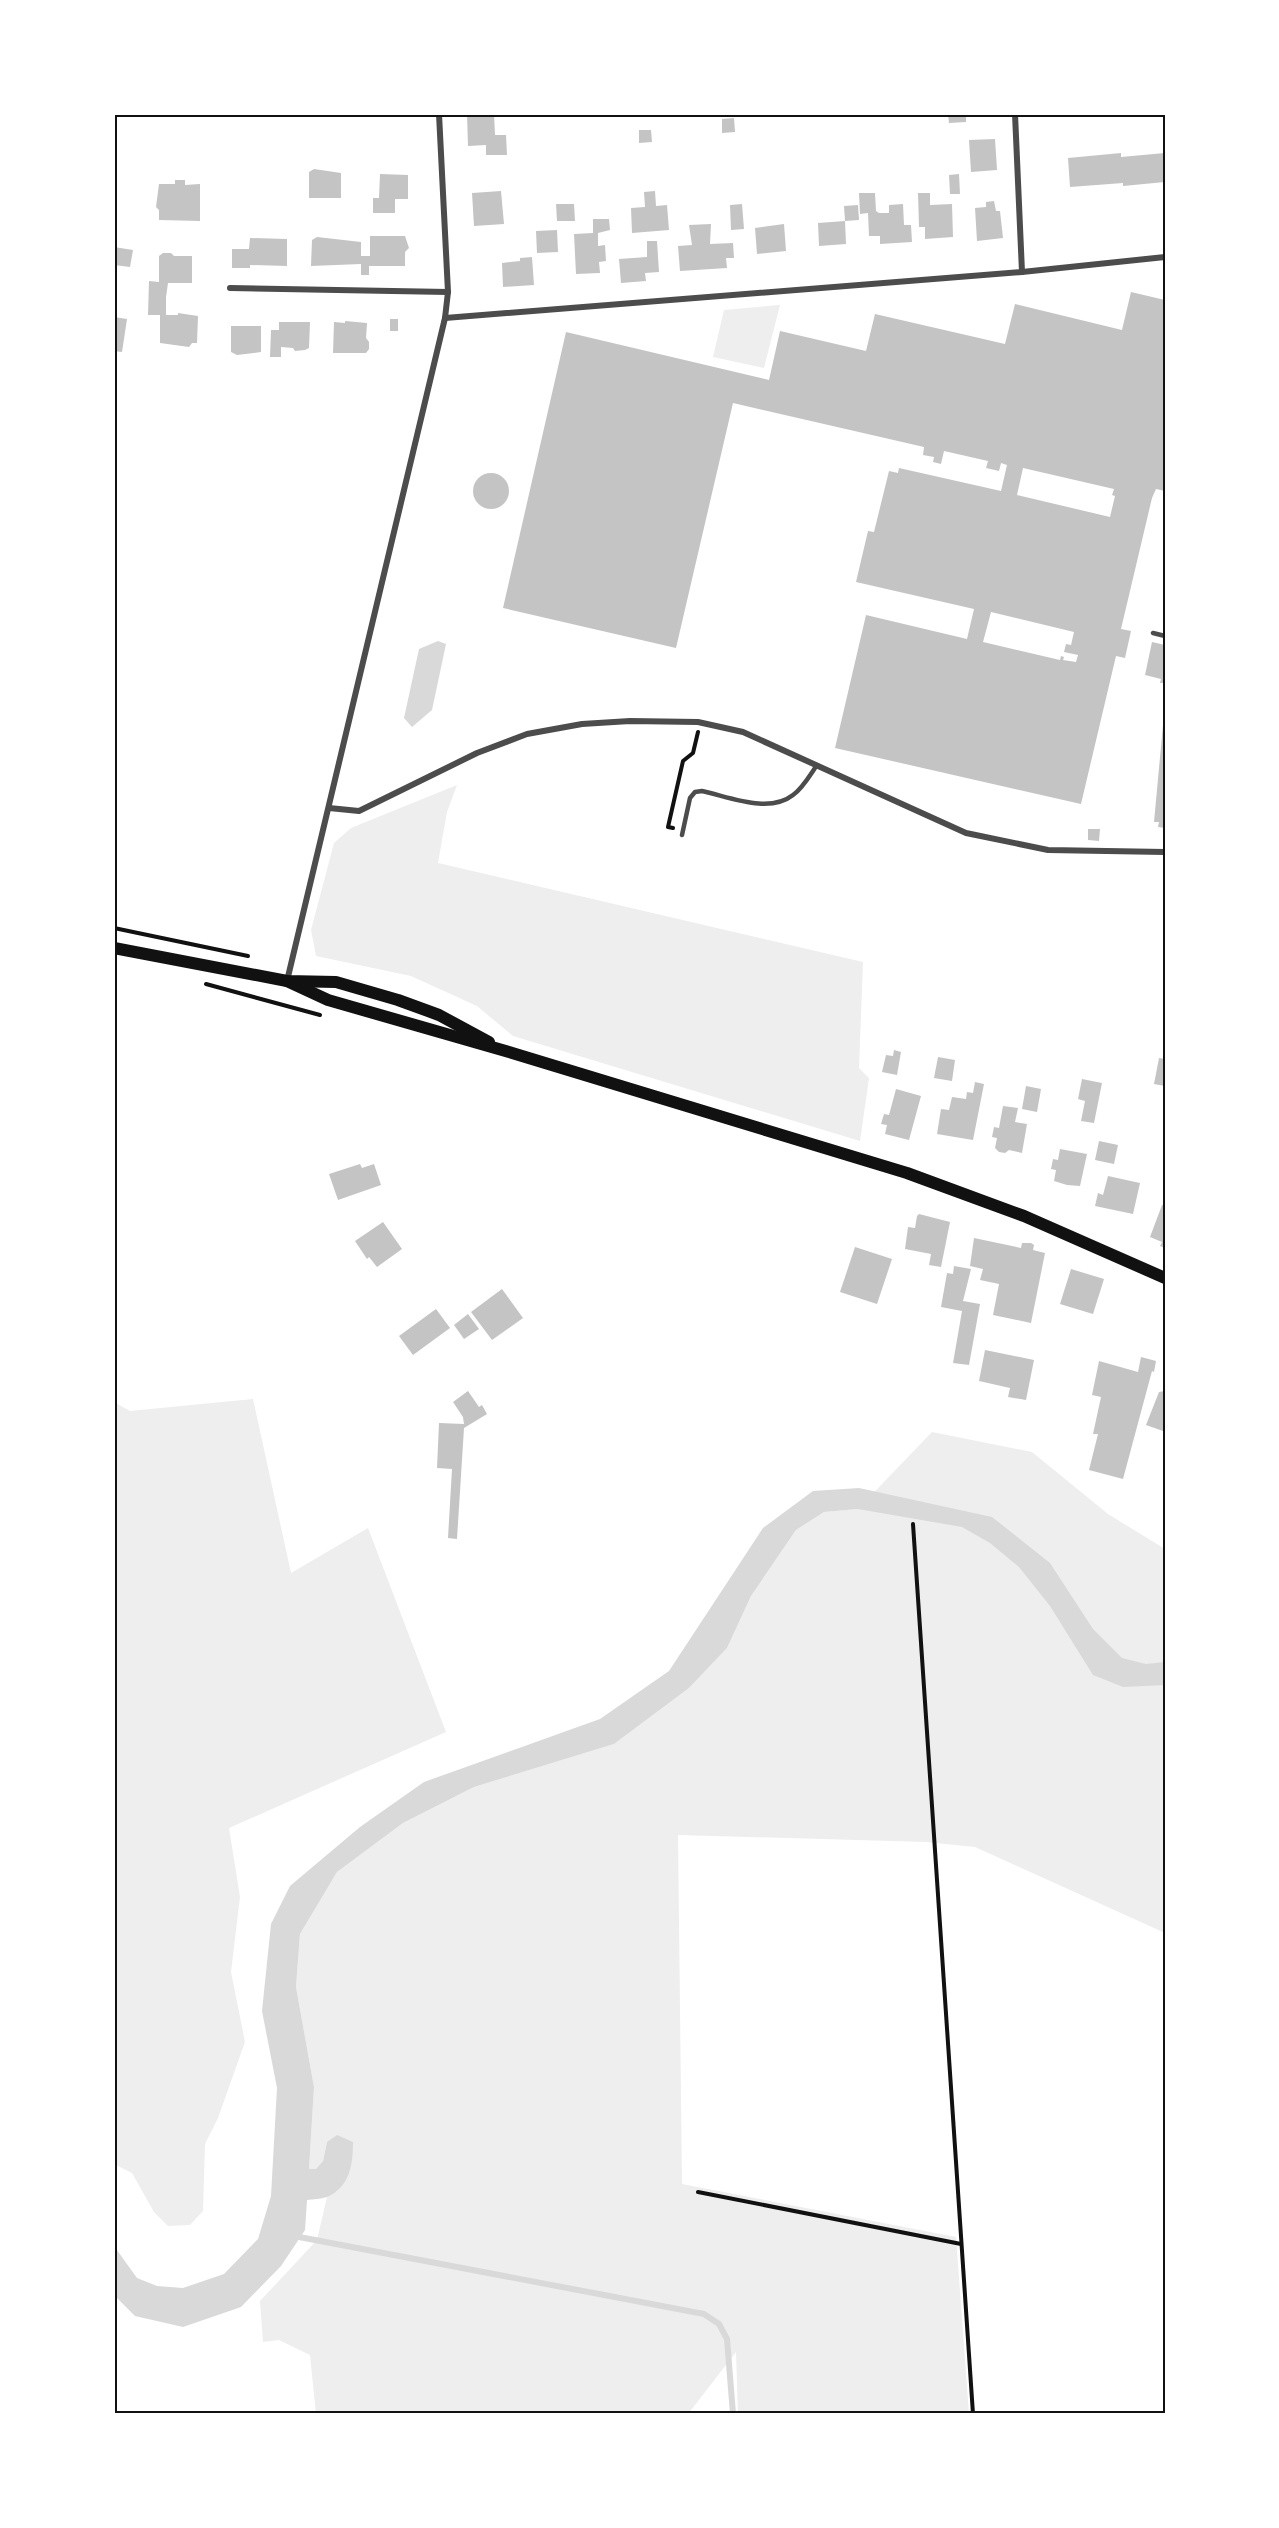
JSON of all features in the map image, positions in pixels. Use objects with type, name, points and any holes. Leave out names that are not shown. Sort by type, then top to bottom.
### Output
[{"type":"main road","points":[[114,948],[287,981],[336,982],[398,1000],[452,1021],[509,1052]]},
{"type":"main road","points":[[287,981],[328,1000],[509,1052],[907,1173],[1024,1216],[1165,1278]]},
{"type":"street","points":[[287,981],[445,318],[448,292],[439,114]]},
{"type":"street","points":[[1015,114],[1022,272]]},
{"type":"street","points":[[445,318],[1022,272],[1165,256]]},
{"type":"street","points":[[230,288],[448,292]]},
{"type":"street","points":[[329,808],[359,811],[477,753],[527,734],[582,724],[701,723],[743,732],[966,833],[1048,850],[1165,852]]},
{"type":"lane","points":[[1153,633],[1165,636]]},
{"type":"lane","points":[[682,832],[690,798],[695,792],[702,791],[768,805],[783,802],[796,793],[817,765]]},
{"type":"path","points":[[682,832],[668,826],[683,761],[693,753],[701,723]]},
{"type":"path","points":[[114,928],[249,956]]},
{"type":"path","points":[[204,983],[268,1002]]},
{"type":"path","points":[[913,1524],[972,2414]]},
{"type":"path","points":[[698,2192],[961,2244]]},
{"type":"shaded area","points":[[780,305],[764,368],[713,357],[724,310]]},
{"type":"shaded area","points":[[438,641],[446,644],[432,710],[412,727],[404,718],[419,649]]},
{"type":"shaded area","points":[[457,785],[447,812],[438,863],[863,962],[859,1068],[869,1078],[860,1141],[513,1036],[477,1006],[411,976],[316,956],[311,930],[334,843],[351,828]]},
{"type":"shaded area","points":[[253,1399],[291,1573],[368,1528],[446,1732],[229,1828],[240,1897],[231,1972],[245,2042],[218,2118],[205,2144],[203,2211],[190,2225],[168,2226],[154,2212],[132,2173],[114,2164],[114,1402],[130,1411]]},
{"type":"shaded area","points":[[932,1432],[1032,1452],[1108,1514],[1165,1549],[1165,1933],[975,1847],[926,1842],[678,1835],[682,2184],[956,2237],[969,2414],[738,2414],[736,2352],[688,2414],[316,2414],[310,2355],[279,2340],[263,2342],[260,2301],[317,2240],[327,2197],[343,2184],[327,2142],[323,2161],[316,2169],[309,2169],[314,2087],[296,1987],[300,1934],[337,1872],[403,1823],[474,1787],[614,1744],[689,1688],[727,1648],[751,1596],[796,1530],[824,1512],[858,1509]]},
{"type":"shaded area","points":[[859,1488],[992,1517],[1050,1563],[1093,1629],[1122,1658],[1146,1664],[1165,1662],[1165,1685],[1123,1687],[1093,1675],[1050,1606],[1019,1567],[990,1543],[962,1527],[858,1509],[824,1512],[796,1530],[751,1596],[727,1648],[689,1688],[614,1744],[474,1787],[403,1823],[337,1872],[300,1934],[296,1987],[314,2087],[309,2169],[316,2169],[323,2161],[327,2142],[337,2135],[353,2142],[349,2174],[335,2193],[325,2198],[307,2200],[305,2230],[281,2266],[241,2307],[183,2327],[135,2316],[114,2295],[114,2246],[137,2278],[157,2286],[183,2288],[224,2274],[258,2239],[271,2196],[277,2088],[262,2011],[271,1924],[290,1886],[360,1827],[424,1782],[600,1719],[669,1671],[763,1528],[813,1491]]},
{"type":"building","points":[[467,114],[494,114],[495,135],[506,135],[507,155],[486,155],[486,145],[468,146]]},
{"type":"building","points":[[948,114],[966,114],[966,122],[949,123]]},
{"type":"building","points":[[734,118],[735,132],[722,133],[722,119]]},
{"type":"building","points":[[639,130],[651,130],[652,142],[639,143]]},
{"type":"building","points":[[995,139],[997,170],[971,172],[969,140]]},
{"type":"building","points":[[1121,153],[1121,157],[1165,153],[1165,182],[1070,187],[1068,158]]},
{"type":"building","points":[[314,169],[341,173],[341,198],[309,198],[309,172]]},
{"type":"building","points":[[380,174],[408,175],[408,199],[395,199],[395,213],[373,213],[373,198],[379,198]]},
{"type":"building","points":[[959,174],[960,194],[950,194],[949,175]]},
{"type":"building","points":[[175,180],[185,180],[185,185],[200,184],[200,221],[159,220],[159,210],[156,207],[159,184],[175,184]]},
{"type":"building","points":[[501,191],[504,224],[474,226],[472,193]]},
{"type":"building","points":[[655,191],[656,206],[667,205],[669,230],[632,233],[631,208],[645,207],[644,192]]},
{"type":"building","points":[[859,193],[875,193],[876,211],[879,213],[889,213],[889,205],[903,204],[904,225],[911,225],[912,242],[880,244],[880,236],[869,236],[868,213],[860,214]]},
{"type":"building","points":[[918,193],[930,193],[930,205],[952,204],[953,237],[925,239],[925,227],[919,227]]},
{"type":"building","points":[[994,201],[996,211],[1000,211],[1003,238],[977,241],[975,208],[986,207],[986,202]]},
{"type":"building","points":[[556,204],[574,204],[575,221],[557,221]]},
{"type":"building","points":[[742,204],[744,229],[731,230],[730,205]]},
{"type":"building","points":[[858,205],[859,220],[845,221],[844,206]]},
{"type":"building","points":[[593,219],[609,219],[610,230],[598,233],[598,246],[605,245],[606,261],[599,262],[600,273],[576,274],[574,234],[593,233]]},
{"type":"building","points":[[845,221],[846,244],[819,246],[818,223]]},
{"type":"building","points":[[711,224],[710,244],[733,243],[734,258],[726,258],[727,268],[680,271],[678,246],[692,245],[689,225]]},
{"type":"building","points":[[784,224],[786,251],[757,254],[755,228]]},
{"type":"building","points":[[557,230],[558,252],[537,253],[536,231]]},
{"type":"building","points":[[370,236],[405,236],[409,248],[405,252],[405,266],[369,266],[369,275],[361,275],[361,264],[311,266],[312,240],[317,237],[361,242],[361,256],[370,256]]},
{"type":"building","points":[[250,238],[287,239],[287,266],[250,265],[250,268],[232,268],[232,249],[249,249]]},
{"type":"building","points":[[647,241],[657,241],[659,272],[645,273],[646,281],[621,283],[619,259],[647,257]]},
{"type":"building","points":[[114,247],[133,250],[130,267],[114,265]]},
{"type":"building","points":[[163,253],[171,253],[174,256],[192,256],[192,283],[168,283],[166,297],[166,315],[178,315],[178,313],[198,316],[197,343],[192,343],[189,347],[160,343],[160,315],[148,315],[149,281],[159,282],[159,256]]},
{"type":"building","points":[[532,257],[534,285],[503,287],[502,263]]},
{"type":"building","points":[[1131,292],[1165,300],[1165,491],[1156,489],[1152,498],[1121,629],[1131,631],[1125,658],[1116,656],[1081,804],[835,748],[866,615],[967,639],[974,609],[856,582],[868,531],[874,532],[889,471],[898,473],[899,468],[1001,491],[1007,465],[1001,463],[999,471],[986,468],[988,461],[944,451],[941,464],[933,462],[934,457],[923,455],[924,447],[733,403],[676,648],[503,608],[566,332],[769,380],[780,331],[866,351],[875,314],[1005,344],[1015,304],[1122,330]],"holes":[[[1023,468],[1114,489],[1112,495],[1115,496],[1110,517],[1017,495]],[[991,612],[1074,632],[1071,645],[1066,644],[1064,652],[1078,655],[1076,662],[1063,660],[1064,657],[1061,656],[1060,660],[983,642]]]},
{"type":"building","points":[[114,317],[127,319],[122,352],[114,351]]},
{"type":"building","points":[[390,319],[398,319],[398,331],[390,331]]},
{"type":"building","points":[[345,321],[367,323],[366,338],[369,342],[369,349],[366,353],[333,353],[334,322],[345,323]]},
{"type":"building","points":[[279,322],[310,322],[309,348],[295,351],[293,348],[281,347],[281,357],[270,357],[271,330],[279,330]]},
{"type":"building","points":[[231,326],[261,326],[261,352],[237,355],[231,352]]},
{"type":"building","points":[[491,473],[503,479],[509,491],[503,503],[491,509],[479,503],[473,491],[479,479]]},
{"type":"building","points":[[1152,642],[1165,645],[1165,683],[1160,683],[1161,679],[1145,675]]},
{"type":"building","points":[[1163,725],[1165,725],[1165,828],[1158,827],[1159,822],[1154,822]]},
{"type":"building","points":[[1088,829],[1100,829],[1099,841],[1088,840]]},
{"type":"building","points":[[894,1050],[901,1052],[897,1075],[882,1072],[886,1055],[893,1056]]},
{"type":"building","points":[[938,1057],[955,1060],[952,1081],[934,1078]]},
{"type":"building","points":[[1159,1058],[1165,1059],[1165,1086],[1154,1084]]},
{"type":"building","points":[[1082,1079],[1102,1083],[1094,1123],[1081,1121],[1085,1101],[1078,1099]]},
{"type":"building","points":[[975,1082],[984,1084],[973,1140],[937,1134],[941,1109],[949,1110],[952,1097],[966,1099],[967,1092],[973,1093]]},
{"type":"building","points":[[1026,1086],[1041,1089],[1037,1112],[1022,1109]]},
{"type":"building","points":[[896,1089],[921,1096],[909,1140],[885,1134],[887,1125],[881,1124],[884,1114],[889,1115]]},
{"type":"building","points":[[1003,1106],[1018,1108],[1015,1122],[1027,1124],[1022,1153],[1009,1150],[1005,1153],[999,1152],[995,1148],[997,1138],[992,1137],[994,1127],[999,1128]]},
{"type":"building","points":[[1099,1141],[1118,1145],[1114,1164],[1095,1160]]},
{"type":"building","points":[[1060,1149],[1087,1154],[1080,1186],[1054,1181],[1056,1170],[1051,1169],[1053,1159],[1058,1160]]},
{"type":"building","points":[[360,1164],[362,1168],[374,1164],[381,1185],[338,1200],[329,1174]]},
{"type":"building","points":[[1108,1176],[1140,1183],[1133,1214],[1095,1206],[1098,1193],[1103,1195]]},
{"type":"building","points":[[1162,1205],[1165,1206],[1165,1248],[1160,1246],[1162,1242],[1150,1237]]},
{"type":"building","points":[[919,1214],[950,1222],[941,1267],[929,1265],[931,1254],[905,1249],[908,1227],[915,1228]]},
{"type":"building","points":[[383,1222],[402,1249],[377,1267],[369,1257],[367,1259],[355,1241]]},
{"type":"building","points":[[974,1238],[1021,1248],[1022,1243],[1031,1243],[1034,1245],[1033,1250],[1045,1253],[1031,1323],[993,1315],[999,1284],[980,1280],[983,1269],[970,1266]]},
{"type":"building","points":[[855,1247],[892,1259],[877,1304],[840,1292]]},
{"type":"building","points":[[954,1266],[971,1269],[963,1301],[980,1304],[969,1365],[953,1363],[962,1311],[941,1307],[947,1273],[953,1274]]},
{"type":"building","points":[[1071,1269],[1104,1279],[1093,1314],[1060,1304]]},
{"type":"building","points":[[502,1289],[523,1318],[492,1340],[471,1312]]},
{"type":"building","points":[[436,1309],[450,1328],[413,1355],[399,1336]]},
{"type":"building","points":[[468,1314],[479,1329],[464,1339],[454,1325]]},
{"type":"building","points":[[985,1350],[1034,1360],[1026,1400],[1008,1397],[1010,1388],[979,1381]]},
{"type":"building","points":[[1141,1357],[1156,1361],[1123,1479],[1089,1470],[1098,1434],[1093,1434],[1101,1397],[1092,1395],[1099,1361],[1138,1372]]},
{"type":"building","points":[[468,1391],[479,1407],[482,1405],[487,1414],[464,1428],[457,1539],[448,1538],[452,1469],[437,1468],[439,1423],[464,1424],[463,1417],[453,1402]]},
{"type":"building","points":[[1165,1391],[1163,1431],[1146,1425],[1159,1392]]},
{"type":"waterway","points":[[294,2236],[704,2314],[719,2324],[727,2339],[733,2414]]}]
